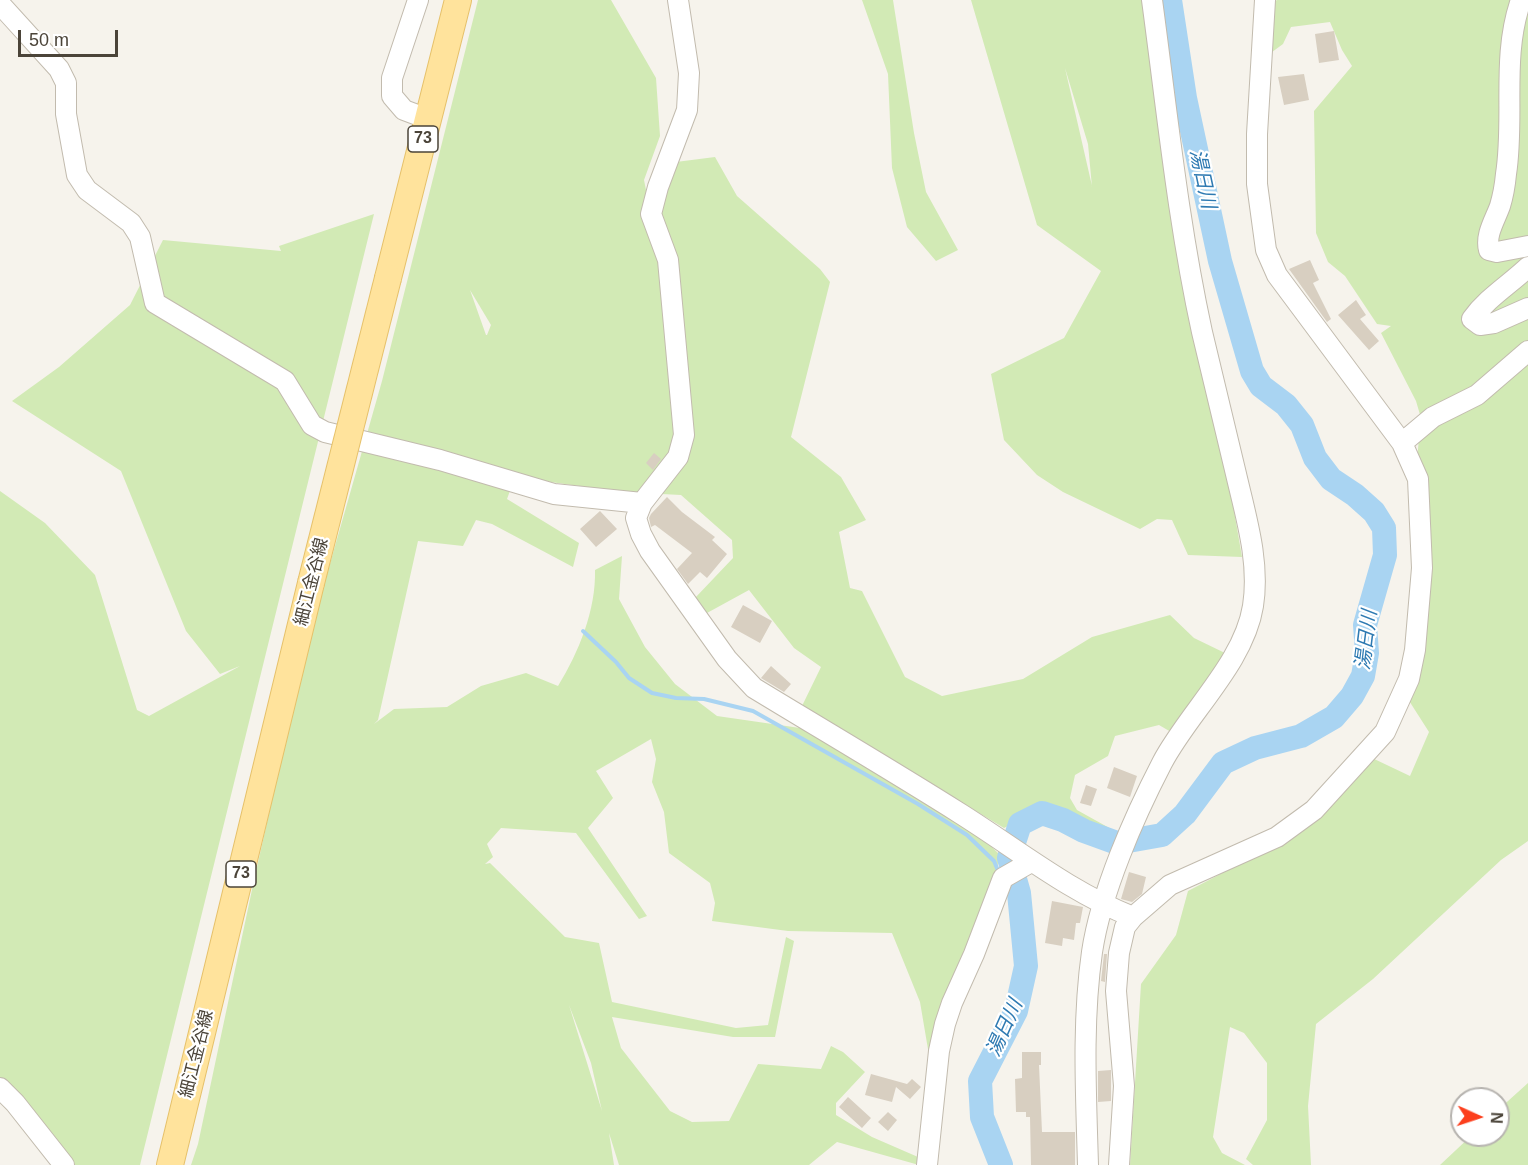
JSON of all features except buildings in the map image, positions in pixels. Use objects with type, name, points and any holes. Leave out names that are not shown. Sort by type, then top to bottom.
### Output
[{"type":"main road","name":"細江金谷線","points":[[170,1165],[311,584],[458,0]]},
{"type":"street","points":[[418,0],[392,78],[392,96],[404,110],[428,119]]},
{"type":"street","points":[[678,0],[689,73],[687,110],[658,187],[651,214],[668,260],[684,435],[678,457],[642,503],[636,518],[641,534],[650,551],[727,659],[754,688],[962,814],[1031,862],[1103,905],[1133,917]]},
{"type":"street","points":[[1088,1165],[1085,1039],[1092,951],[1103,905],[1130,831],[1163,761],[1240,647],[1253,607],[1255,564],[1202,330],[1178,206],[1152,0]]},
{"type":"street","points":[[1119,1165],[1124,1086],[1116,991],[1119,953],[1125,927],[1133,917],[1170,885],[1277,837],[1314,810],[1385,732],[1409,679],[1415,650],[1422,568],[1418,479],[1402,443],[1277,276],[1266,250],[1259,210],[1257,165],[1265,0]]},
{"type":"street","points":[[1521,0],[1510,46],[1507,174],[1488,246],[1489,250],[1497,252],[1528,246]]},
{"type":"street","points":[[0,4],[59,69],[66,83],[66,114],[77,175],[87,190],[131,223],[140,237],[154,303],[285,381],[312,425],[325,432],[440,460],[554,495],[642,503]]},
{"type":"street","points":[[1528,267],[1482,305],[1472,319],[1480,325],[1494,323],[1528,308]]},
{"type":"street","points":[[1402,443],[1433,417],[1477,395],[1528,351]]},
{"type":"street","points":[[927,1165],[939,1051],[952,1003],[974,954],[1003,878],[1031,862]]},
{"type":"street","points":[[0,1088],[15,1103],[64,1165]]},
{"type":"green space","points":[[478,0],[611,0],[656,78],[660,136],[644,180],[648,200],[676,162],[715,157],[737,196],[820,269],[830,282],[791,437],[841,477],[866,520],[839,532],[850,588],[862,591],[905,677],[942,696],[1023,679],[1092,637],[1170,615],[1194,638],[1227,654],[1171,732],[1159,725],[1115,736],[1108,756],[1075,775],[1070,798],[1077,810],[1113,830],[1100,831],[1039,810],[1004,828],[802,706],[821,667],[794,648],[749,590],[707,613],[695,598],[733,558],[732,540],[681,495],[622,492],[515,477],[507,499],[579,543],[573,567],[492,524],[476,520],[463,546],[418,541],[378,720],[374,724],[394,709],[447,707],[481,686],[526,673],[558,686],[585,630],[593,600],[595,570],[622,556],[619,599],[645,647],[675,684],[717,716],[800,728],[953,809],[999,854],[994,899],[930,1061],[920,1002],[892,933],[788,931],[712,921],[715,903],[710,883],[669,853],[664,812],[652,782],[656,759],[651,739],[596,771],[613,798],[588,828],[647,916],[639,919],[576,833],[501,828],[487,844],[493,857],[485,864],[490,863],[565,937],[599,943],[612,1002],[736,1028],[768,1025],[786,937],[794,941],[775,1037],[733,1037],[612,1017],[621,1048],[670,1111],[692,1122],[729,1121],[758,1064],[821,1069],[831,1046],[843,1052],[865,1072],[836,1103],[836,1115],[872,1137],[918,1157],[919,1165],[837,1142],[809,1165],[619,1165],[609,1133],[614,1165],[191,1165],[198,1144],[306,648],[382,381]],"holes":[[[470,290],[491,325],[487,335],[486,335]],[[569,1005],[591,1063],[602,1111]]]},
{"type":"green space","points":[[862,0],[893,0],[914,133],[926,192],[958,250],[936,261],[907,227],[892,168],[888,74]]},
{"type":"green space","points":[[971,0],[1146,0],[1242,557],[1188,555],[1172,520],[1157,519],[1140,529],[1063,492],[1037,475],[1004,440],[991,374],[1064,338],[1101,271],[1037,225]],"holes":[[[1065,68],[1088,144],[1092,185]]]},
{"type":"green space","points":[[1277,0],[1528,0],[1528,841],[1501,860],[1373,979],[1316,1024],[1308,1106],[1311,1165],[1253,1165],[1246,1159],[1267,1120],[1267,1063],[1244,1033],[1230,1027],[1213,1137],[1222,1153],[1245,1165],[1130,1165],[1141,984],[1176,935],[1188,891],[1255,856],[1370,757],[1410,776],[1429,732],[1406,696],[1426,581],[1416,470],[1421,418],[1416,401],[1381,333],[1391,326],[1377,324],[1345,276],[1328,262],[1316,233],[1314,111],[1352,66],[1330,22],[1291,27],[1283,44],[1268,55],[1271,4]]},
{"type":"green space","points":[[374,214],[140,1165],[74,1165],[0,1082],[0,491],[45,523],[95,575],[137,710],[149,716],[240,666],[220,674],[186,631],[121,471],[12,401],[59,367],[130,305],[163,240],[281,251],[279,246]]},
{"type":"green space","points":[[1528,1083],[1528,1165],[1440,1165],[1459,1147],[1510,1147],[1510,1099]]},
{"type":"waterway","name":"湯日川","points":[[1001,1165],[982,1117],[980,1081],[1016,1011],[1026,966],[1019,893],[1009,858],[1020,824],[1042,813],[1117,843],[1162,835],[1185,814],[1223,763],[1255,748],[1301,736],[1334,717],[1352,696],[1363,676],[1367,653],[1365,625],[1385,555],[1384,528],[1374,512],[1355,495],[1331,479],[1315,458],[1302,425],[1286,405],[1261,386],[1252,371],[1220,261],[1185,98],[1170,0]]},
{"type":"waterway","points":[[583,631],[616,662],[629,678],[652,693],[676,698],[704,699],[753,711],[918,804],[967,835],[994,861],[999,873]]},
{"type":"waterway","points":[[1006,891],[1008,894],[1019,893]]}]
